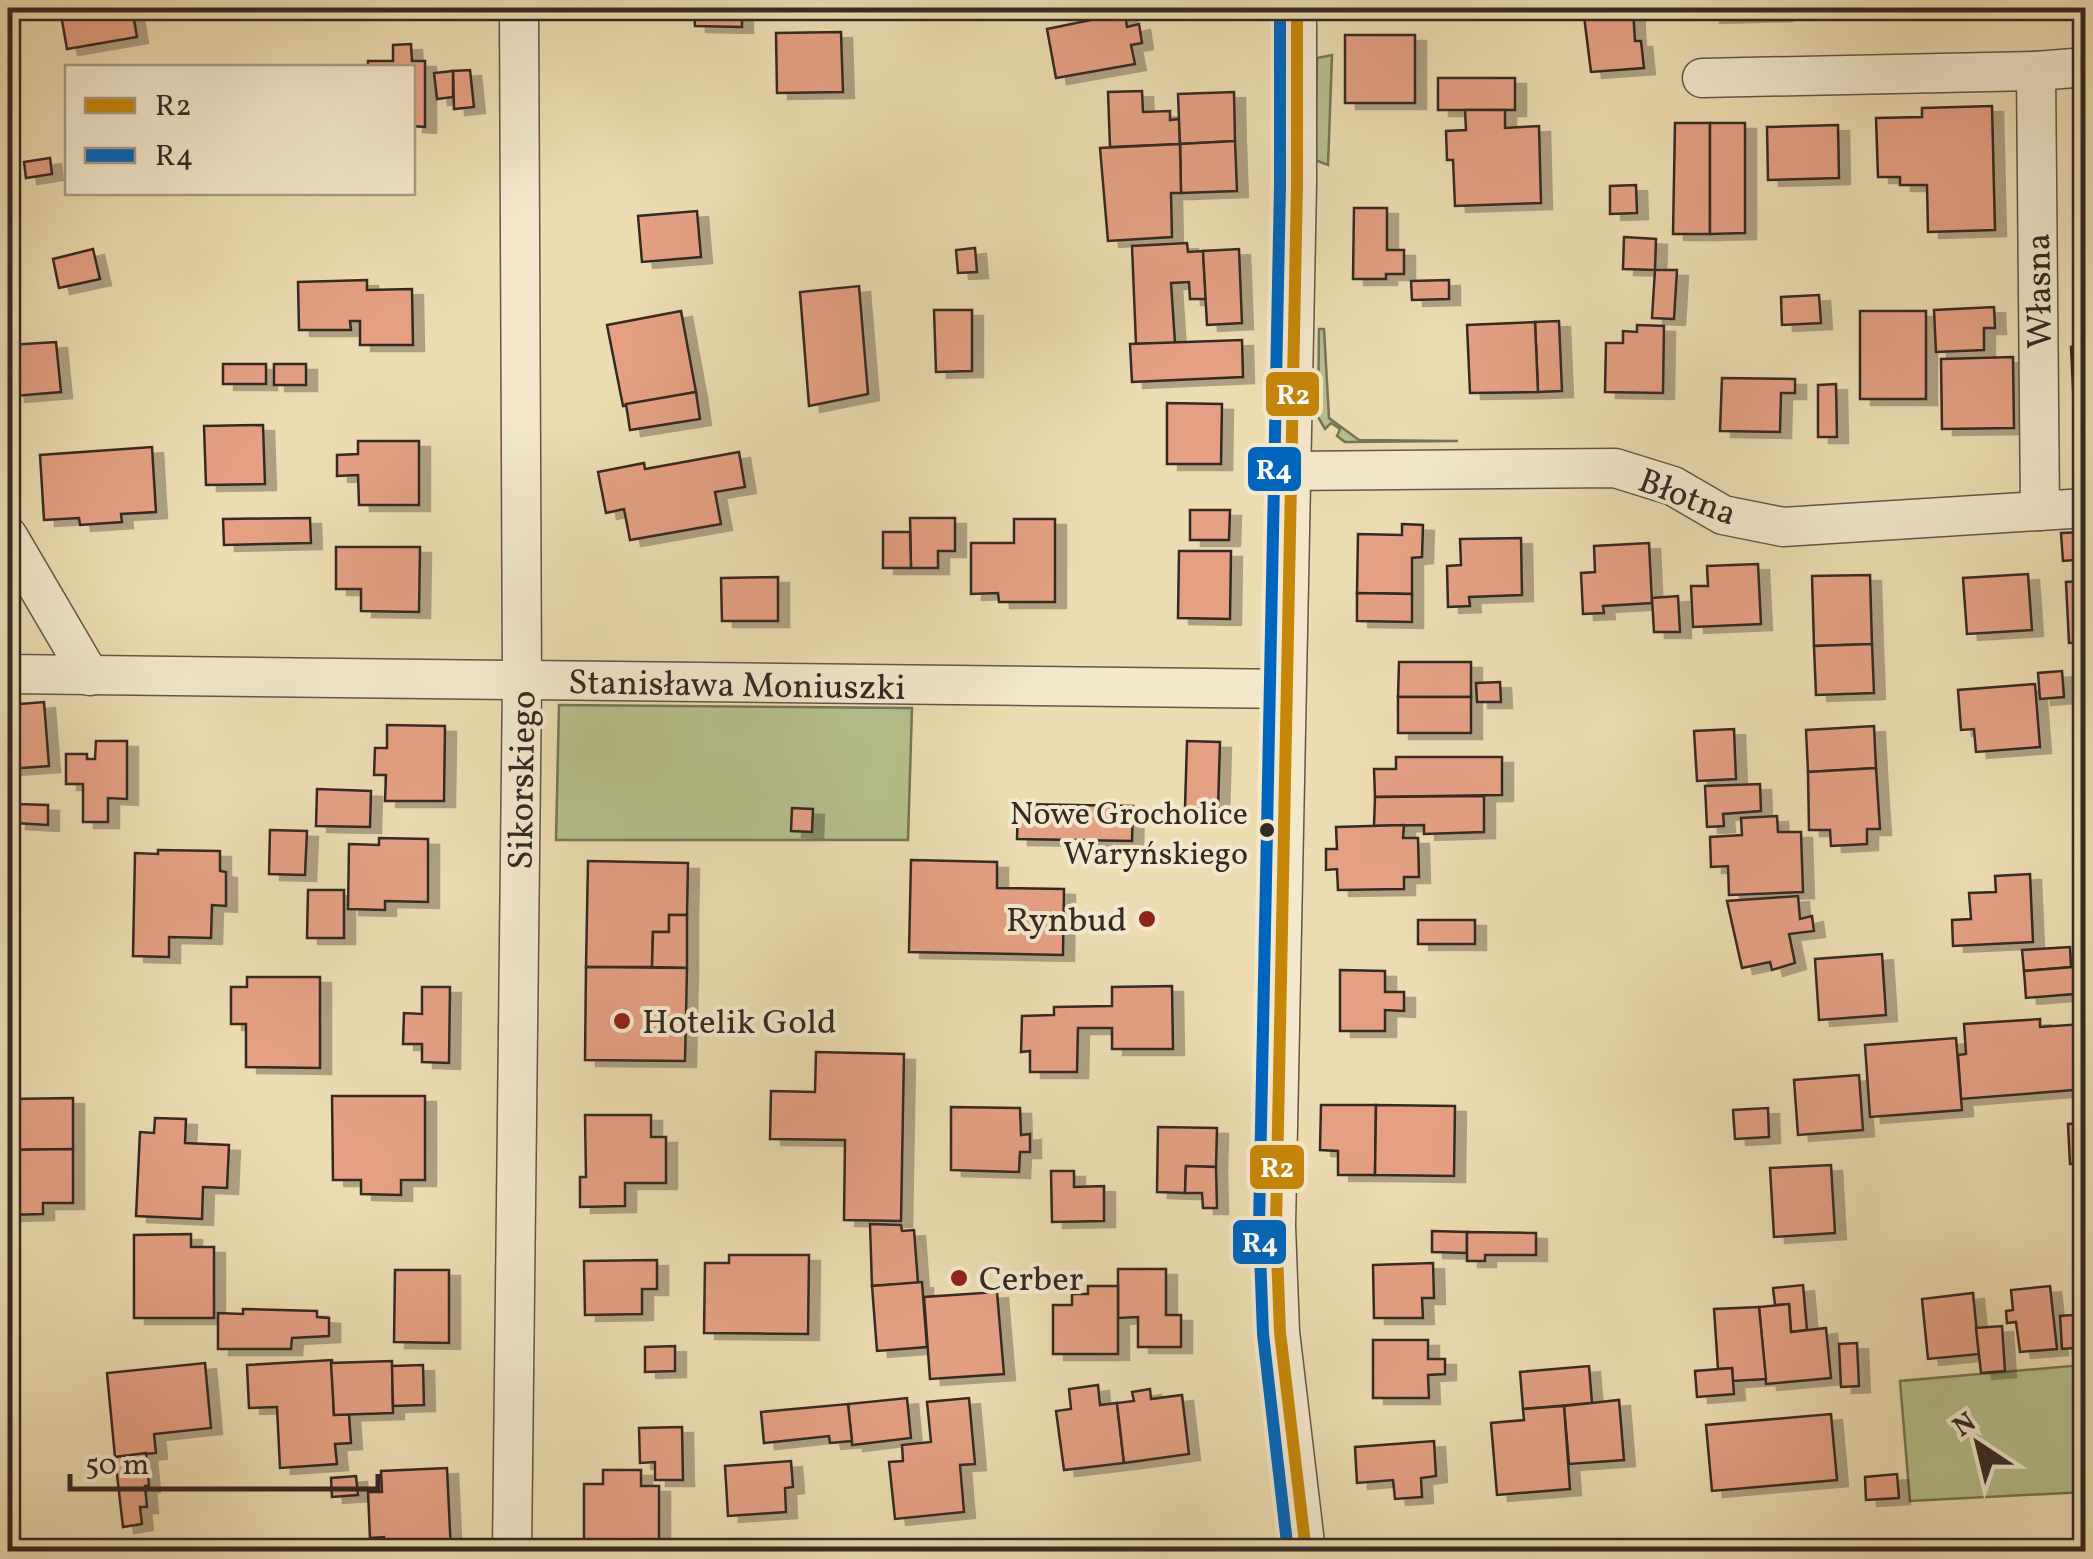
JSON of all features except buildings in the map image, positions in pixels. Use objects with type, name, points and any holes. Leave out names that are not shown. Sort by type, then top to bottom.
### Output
[{"type":"street","name":"Sikorskiego","points":[[512,1552],[522,682],[518,8]]},
{"type":"street","points":[[1297,8],[1297,185],[1276,1239],[1282,1348],[1306,1552]]},
{"type":"street","points":[[1702,78],[2036,71],[2086,66]]},
{"type":"street","name":"Własna","points":[[2036,71],[2040,512]]},
{"type":"street","name":"Błotna","points":[[1290,472],[1615,468],[1672,486],[1723,515],[1784,528],[2086,508]]},
{"type":"street","points":[[8,536],[90,676]]},
{"type":"street","name":"Stanisława Moniuszki","points":[[8,674],[1286,690]]},
{"type":"green space","points":[[1332,55],[1328,165],[1315,160],[1317,58]]},
{"type":"green space","points":[[1319,329],[1324,329],[1329,418],[1359,440],[1458,441],[1345,442],[1337,436],[1340,429],[1331,423],[1325,429],[1318,417]]},
{"type":"green space","points":[[559,705],[912,708],[908,840],[556,840]]},
{"type":"green space","points":[[2082,1365],[2085,1492],[1910,1501],[1900,1381]]},
{"type":"transit line","name":"R4","points":[[1280,8],[1280,185],[1259,1226],[1263,1334],[1288,1552]]},
{"type":"transit line","name":"R2","points":[[1297,8],[1297,185],[1276,1226],[1280,1332],[1306,1552]]},
{"type":"place","name":"Nowe Grocholice Waryńskiego","points":[[1267,830]]},
{"type":"place","name":"Rynbud","points":[[1147,919]]},
{"type":"place","name":"Hotelik Gold","points":[[622,1021]]},
{"type":"place","name":"Cerber","points":[[959,1278]]}]
